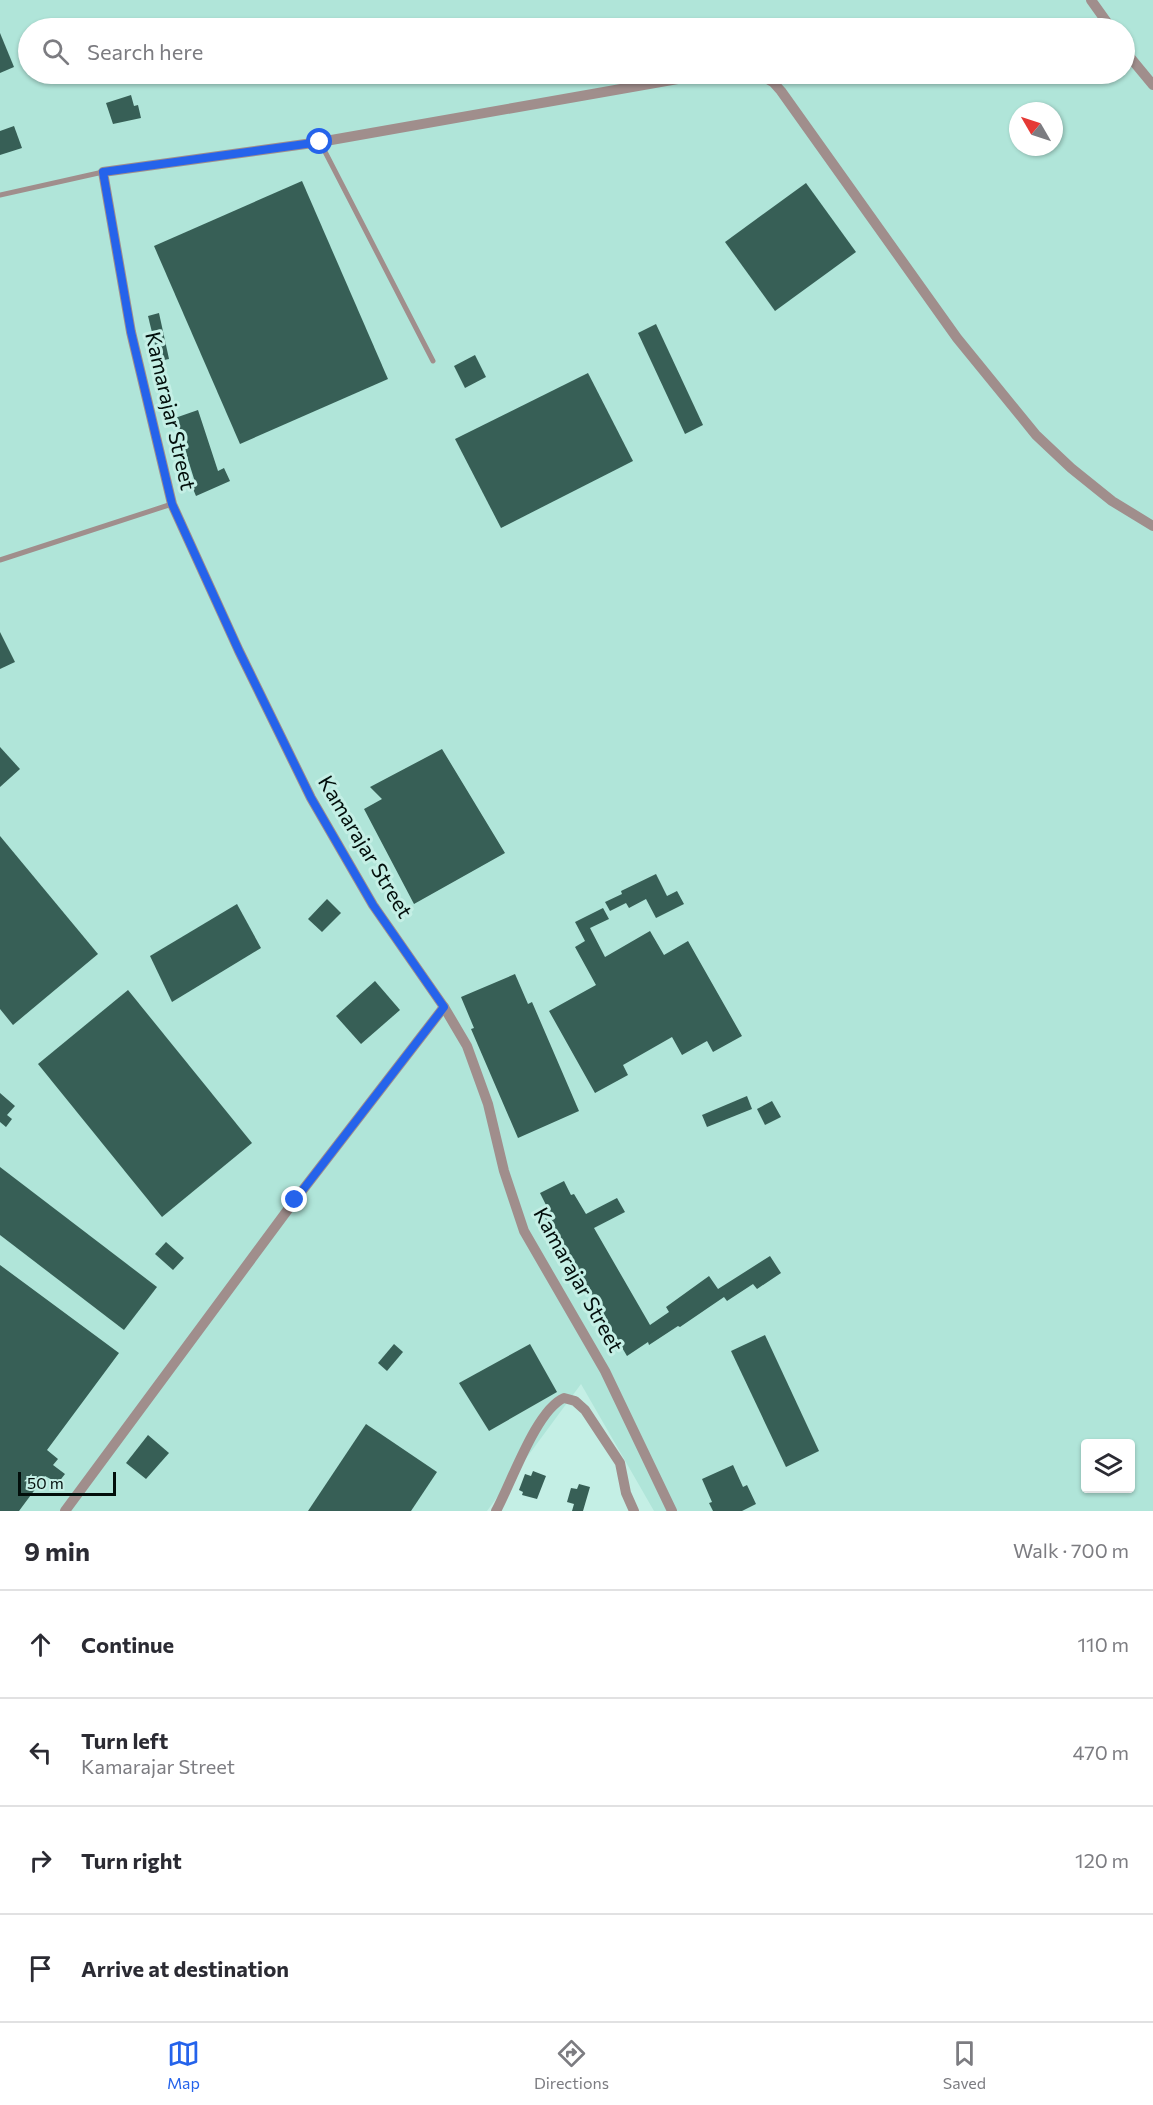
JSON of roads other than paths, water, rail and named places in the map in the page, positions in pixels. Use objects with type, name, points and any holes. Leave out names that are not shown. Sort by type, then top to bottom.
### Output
[{"type":"street","points":[[1091,0],[1104,18]]},
{"type":"street","points":[[1135,63],[1153,86]]},
{"type":"street","points":[[103,172],[320,142],[649,84]]},
{"type":"street","points":[[775,84],[957,338],[1036,435],[1104,495],[1153,526]]},
{"type":"street","name":"Kamarajar Street","points":[[103,172],[131,332],[172,504],[239,651],[311,798],[373,905],[444,1007],[467,1046],[488,1104],[504,1172],[524,1231],[605,1371],[672,1511]]},
{"type":"street","points":[[65,1511],[295,1200],[444,1007]]},
{"type":"street","points":[[496,1511],[540,1424],[555,1401],[564,1398],[575,1401],[585,1410],[620,1463],[626,1493],[634,1511]]},
{"type":"lane","points":[[320,142],[433,361]]},
{"type":"lane","points":[[0,195],[103,172]]},
{"type":"lane","points":[[0,560],[172,504]]}]
